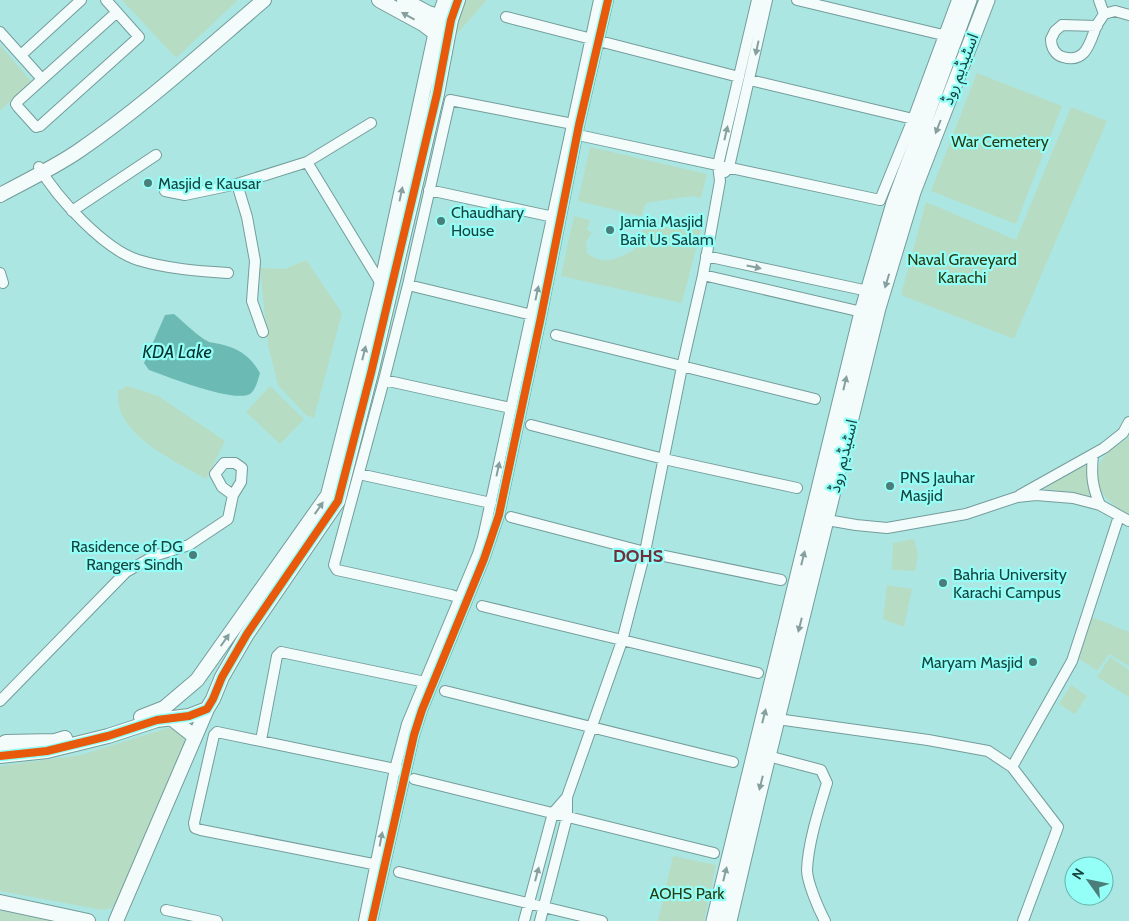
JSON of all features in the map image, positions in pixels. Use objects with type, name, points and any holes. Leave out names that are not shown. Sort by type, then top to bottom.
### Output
[{"type":"main road","name":"اسٹیڈیم روڈ","points":[[714,921],[862,312],[894,203],[969,0]]},
{"type":"main road","name":"اسٹیڈیم روڈ","points":[[729,921],[878,308],[913,192],[987,0]]},
{"type":"street","points":[[21,55],[81,0]]},
{"type":"street","points":[[106,0],[117,12],[139,37],[40,126],[36,127],[16,104],[117,12]]},
{"type":"street","points":[[0,195],[41,170],[106,122],[250,0]]},
{"type":"street","points":[[0,188],[77,152],[175,76],[264,0]]},
{"type":"street","points":[[379,0],[442,36]]},
{"type":"street","points":[[404,0],[445,19]]},
{"type":"street","points":[[116,921],[206,709],[214,700],[222,677],[247,634],[338,501],[442,36],[445,19],[445,0]]},
{"type":"street","points":[[445,19],[458,0]]},
{"type":"street","points":[[595,41],[599,0]]},
{"type":"street","points":[[463,599],[484,559],[498,515],[576,128],[595,41],[608,0]]},
{"type":"street","points":[[540,921],[566,817],[567,797],[622,641],[645,552],[682,367],[703,275],[720,181],[744,78],[757,0]]},
{"type":"street","points":[[744,78],[767,0]]},
{"type":"street","points":[[798,0],[943,35]]},
{"type":"street","points":[[463,599],[335,568],[334,565],[408,285],[450,100],[576,128],[724,166],[878,201],[913,119],[957,0]]},
{"type":"street","points":[[1098,0],[1104,14]]},
{"type":"street","points":[[1097,26],[1062,25],[1055,31],[1051,39],[1054,51],[1061,57],[1080,56],[1088,50],[1097,26],[1104,14],[1115,11],[1129,14]]},
{"type":"street","points":[[506,17],[595,41],[913,119]]},
{"type":"street","points":[[0,32],[42,79]]},
{"type":"street","points":[[166,192],[185,195],[237,184],[307,162],[371,123]]},
{"type":"street","points":[[72,212],[156,155]]},
{"type":"street","points":[[307,162],[367,262],[386,288]]},
{"type":"street","points":[[41,170],[72,212],[107,242],[136,259],[178,269],[228,273]]},
{"type":"street","points":[[237,184],[247,218],[255,261],[252,301],[263,332]]},
{"type":"street","points":[[429,190],[557,218]]},
{"type":"street","points":[[372,921],[395,769],[407,724],[428,682],[463,599],[478,554],[532,315],[557,218]]},
{"type":"street","points":[[706,256],[868,291]]},
{"type":"street","points":[[367,262],[390,269]]},
{"type":"street","points":[[703,275],[862,312]]},
{"type":"street","points":[[408,285],[532,315]]},
{"type":"street","points":[[0,745],[6,742],[55,741],[120,726],[164,708],[194,683],[328,495],[386,288]]},
{"type":"street","points":[[556,334],[815,399]]},
{"type":"street","points":[[384,380],[511,408]]},
{"type":"street","points":[[1017,497],[1053,475],[1104,448],[1123,432],[1129,422]]},
{"type":"street","points":[[531,425],[664,459],[796,488]]},
{"type":"street","points":[[1093,455],[1091,474],[1093,488],[1100,506]]},
{"type":"street","points":[[359,474],[491,503]]},
{"type":"street","points":[[0,701],[126,572],[154,556],[189,545],[228,519],[233,495]]},
{"type":"street","points":[[827,520],[887,528],[966,514],[1017,497],[1036,495],[1073,498],[1100,506],[1129,521]]},
{"type":"street","points":[[1012,767],[1072,661],[1119,516]]},
{"type":"street","points":[[511,517],[645,552],[781,580]]},
{"type":"street","points":[[482,606],[758,673]]},
{"type":"street","points":[[261,740],[277,656],[281,652],[428,682]]},
{"type":"street","points":[[194,683],[210,682],[217,691]]},
{"type":"street","points":[[364,921],[406,771],[428,682]]},
{"type":"street","points":[[190,748],[189,716],[194,683]]},
{"type":"street","points":[[445,691],[732,762]]},
{"type":"street","points":[[0,756],[47,751],[108,736],[157,720],[189,716],[206,709]]},
{"type":"street","points":[[171,718],[190,732]]},
{"type":"street","points":[[777,719],[928,740],[988,751],[1012,767],[1058,827],[1024,921]]},
{"type":"street","points":[[380,865],[195,828],[194,823],[214,735],[217,732],[224,733],[406,771]]},
{"type":"street","points":[[768,756],[821,770],[827,783],[816,821],[807,872],[819,909],[826,921]]},
{"type":"street","points":[[414,779],[714,853]]},
{"type":"street","points":[[524,921],[553,813],[567,797]]},
{"type":"street","points":[[399,872],[602,921]]},
{"type":"street","points":[[0,902],[88,921]]},
{"type":"street","points":[[166,910],[216,921]]},
{"type":"green space","points":[[122,0],[238,0],[176,58]]},
{"type":"green space","points":[[467,0],[487,0],[454,37],[460,12]]},
{"type":"green space","points":[[0,45],[31,81],[0,111]]},
{"type":"green space","name":"War Cemetery","points":[[977,73],[1062,106],[1016,224],[931,191]]},
{"type":"green space","name":"Naval Graveyard Karachi","points":[[1071,107],[1107,121],[1014,339],[901,295],[926,202],[1016,240]]},
{"type":"green space","points":[[590,147],[707,174],[701,198],[692,196],[646,203],[641,216],[578,201]]},
{"type":"green space","points":[[574,216],[590,220],[587,230],[592,232],[586,242],[587,253],[604,260],[615,259],[633,251],[648,220],[701,229],[682,303],[561,276]]},
{"type":"green space","points":[[306,260],[342,313],[314,418],[306,415],[278,385],[268,345],[260,268],[285,269]]},
{"type":"green space","points":[[127,386],[158,396],[225,441],[206,479],[163,454],[135,433],[125,420],[119,406],[118,391]]},
{"type":"green space","points":[[270,386],[304,419],[280,444],[246,412]]},
{"type":"green space","points":[[1129,437],[1129,515],[1105,497],[1100,489],[1097,472],[1100,463],[1107,453]]},
{"type":"green space","points":[[1084,465],[1088,468],[1089,497],[1077,493],[1044,489]]},
{"type":"green space","points":[[914,539],[918,554],[915,571],[892,570],[893,543]]},
{"type":"green space","points":[[887,585],[912,589],[904,627],[883,619]]},
{"type":"green space","points":[[1089,616],[1129,632],[1129,666],[1109,654],[1097,671],[1077,657]]},
{"type":"green space","points":[[1110,657],[1129,670],[1129,697],[1097,677]]},
{"type":"green space","points":[[1071,685],[1087,696],[1075,714],[1059,704]]},
{"type":"green space","points":[[168,728],[180,734],[186,746],[112,908],[102,910],[0,891],[0,766],[81,755]]},
{"type":"green space","name":"AOHS Park","points":[[673,856],[716,865],[704,921],[658,921]]},
{"type":"green space","points":[[0,910],[54,921],[0,921]]},
{"type":"water","name":"KDA Lake","points":[[174,314],[204,339],[233,348],[244,354],[252,362],[260,373],[255,387],[250,394],[242,396],[216,392],[149,370],[144,363],[165,315]]},
{"type":"cycle path","points":[[0,756],[47,751],[108,736],[157,720],[189,716],[207,709],[222,677],[247,634],[338,501],[371,373],[437,94],[451,20],[458,0]]},
{"type":"cycle path","points":[[372,921],[414,735],[422,710],[484,559],[499,515],[579,125],[608,0]]},
{"type":"place","name":"Masjid e Kausar","points":[[148,183]]},
{"type":"place","name":"Chaudhary House","points":[[441,221]]},
{"type":"place","name":"Jamia Masjid Bait Us Salam","points":[[610,230]]},
{"type":"place","name":"PNS Jauhar Masjid","points":[[890,486]]},
{"type":"place","name":"Rasidence of DG Rangers Sindh","points":[[193,555]]},
{"type":"place","name":"Bahria University Karachi Campus","points":[[943,583]]},
{"type":"place","name":"Maryam Masjid","points":[[1033,662]]},
{"type":"district","name":"DOHS","points":[[638,556]]}]
